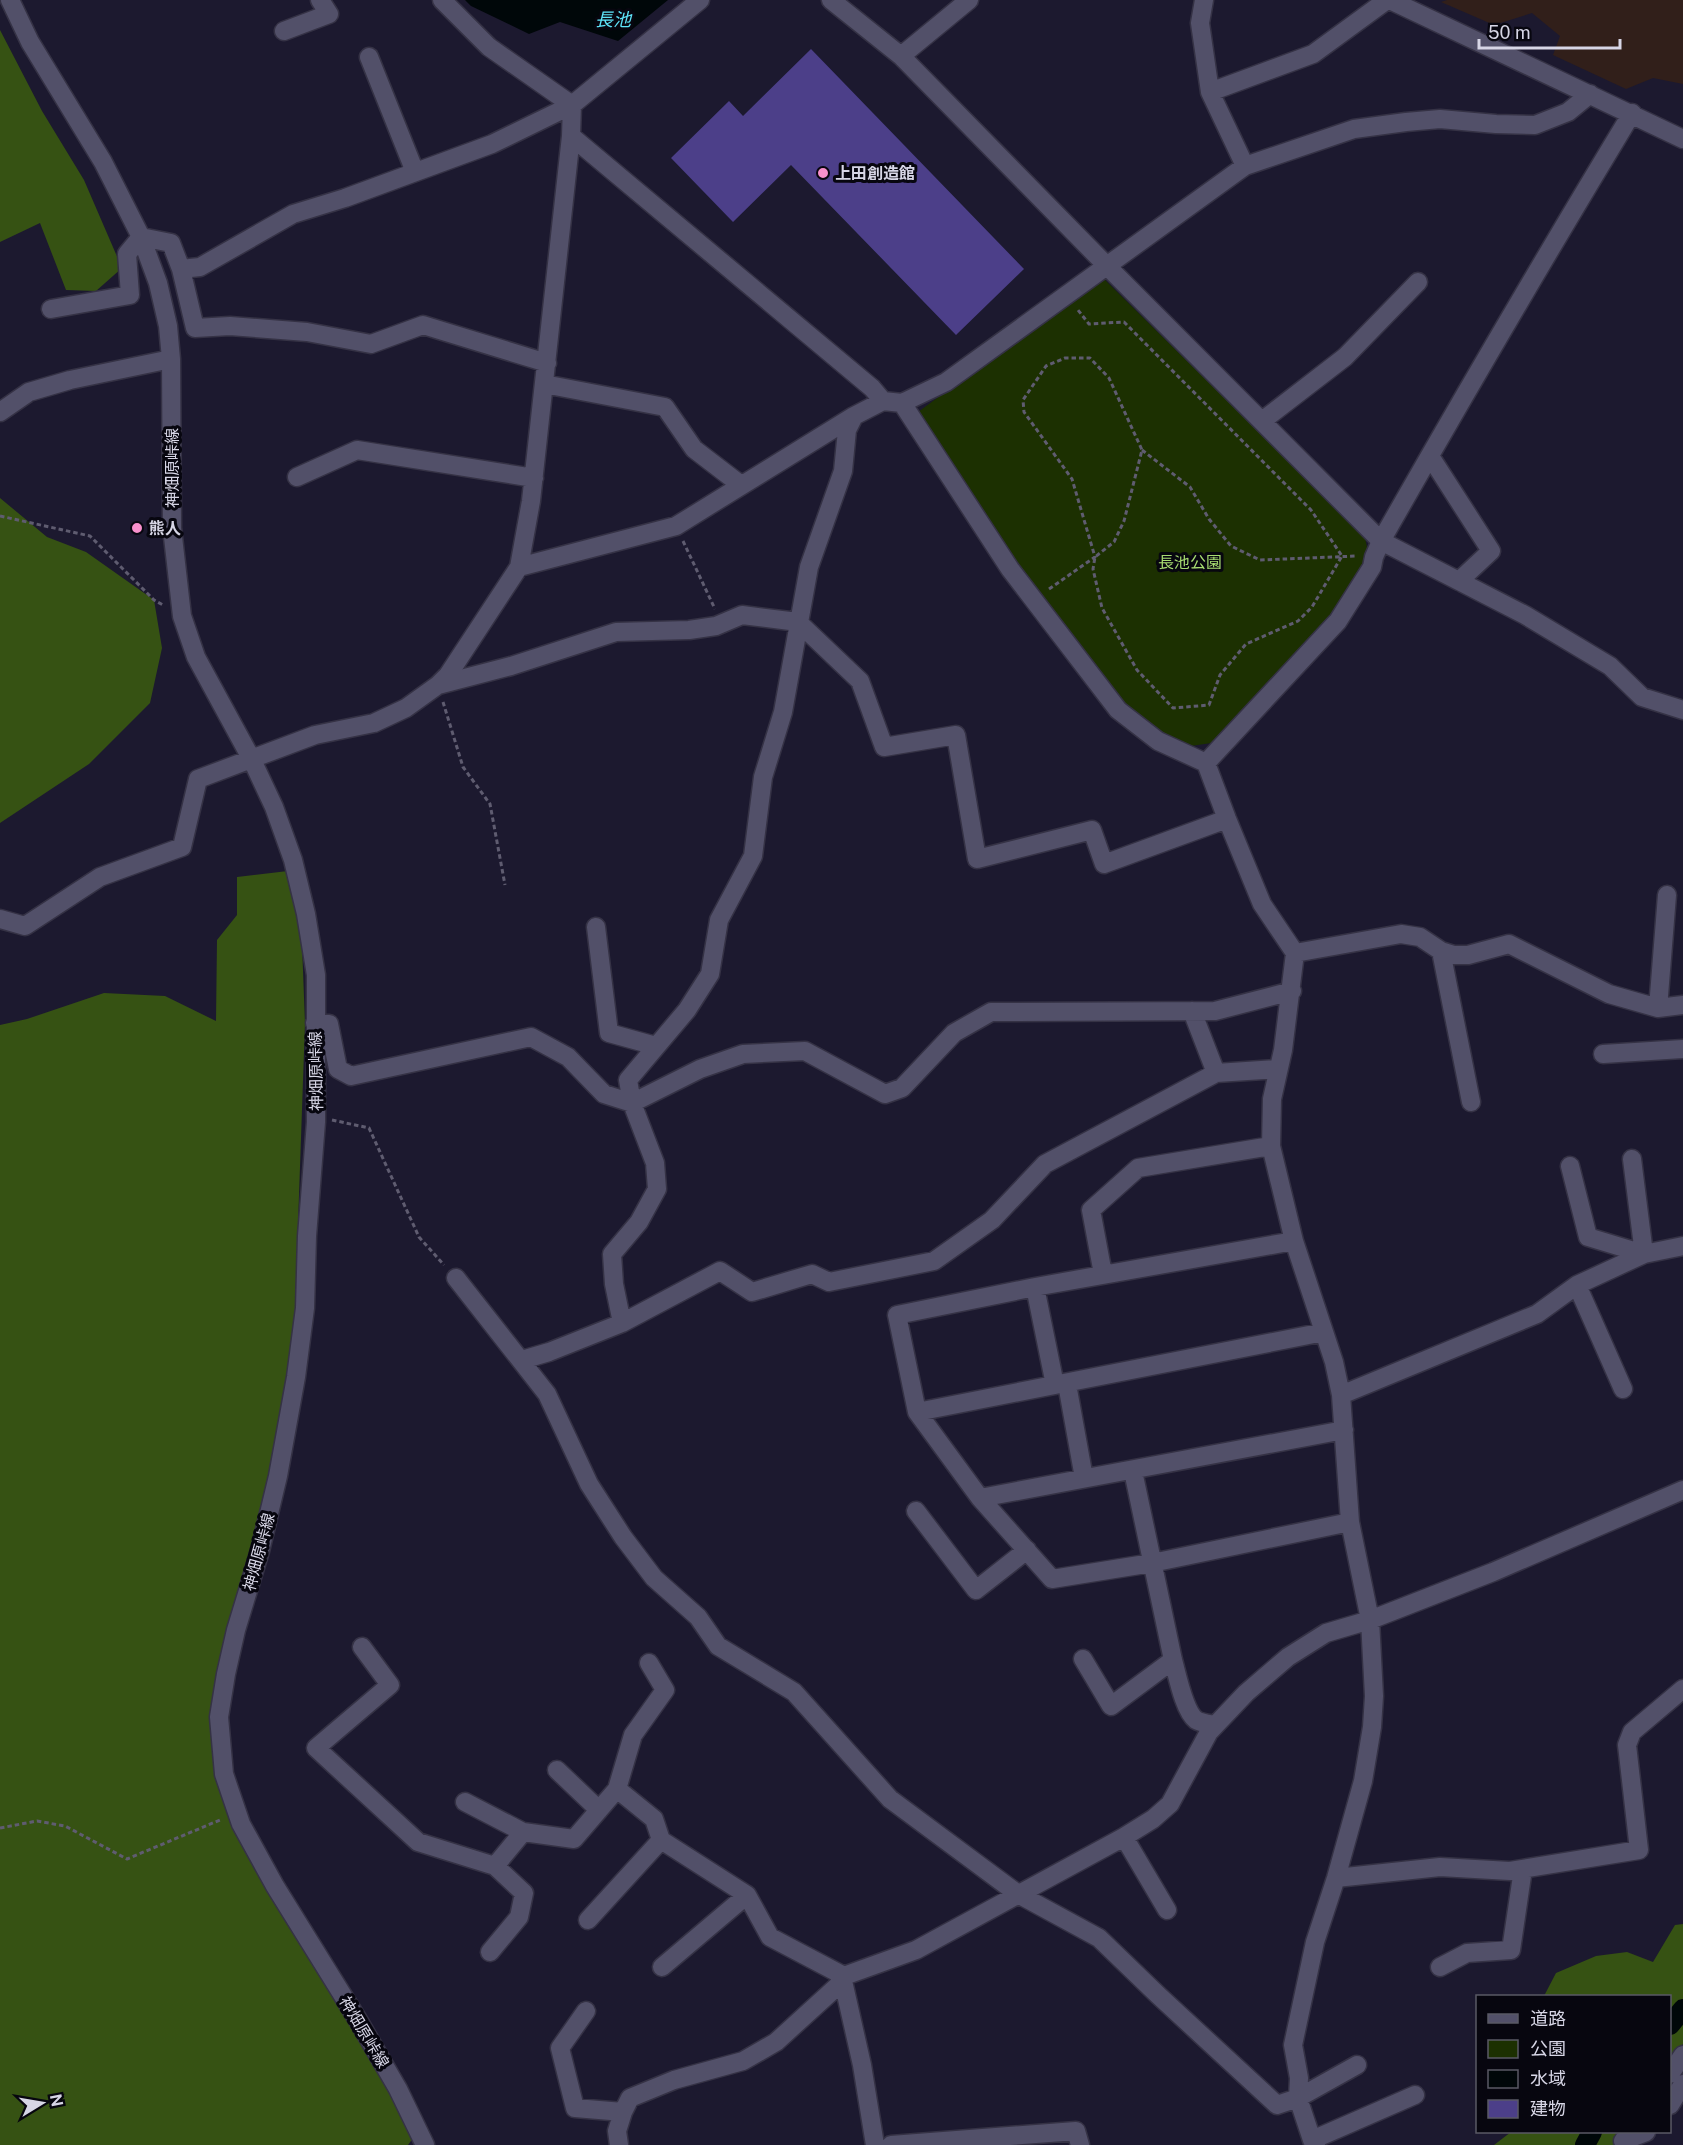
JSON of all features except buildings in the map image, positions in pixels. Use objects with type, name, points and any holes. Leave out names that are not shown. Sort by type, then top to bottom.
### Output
[{"type":"street","name":"神畑原峠線","points":[[10,0],[30,42],[102,162],[141,237],[158,283],[168,326],[171,359],[172,528],[182,616],[196,657],[252,760],[274,807],[293,860],[306,914],[316,975],[316,1116],[305,1308],[296,1377],[278,1476],[226,1674],[219,1718],[224,1774],[241,1824],[269,1876],[358,2020],[398,2090],[425,2145]]},
{"type":"street","points":[[284,31],[329,14],[320,0]]},
{"type":"street","points":[[442,0],[489,47],[572,105]]},
{"type":"street","points":[[181,269],[200,267],[293,214],[345,198],[492,144],[572,105],[700,0]]},
{"type":"street","points":[[831,0],[901,56],[1381,541],[1525,615],[1610,666],[1642,697],[1683,710]]},
{"type":"street","points":[[901,56],[969,0]]},
{"type":"street","points":[[1204,0],[1200,23],[1210,92],[1245,166]]},
{"type":"street","points":[[1210,92],[1313,54],[1389,0],[1683,139]]},
{"type":"street","points":[[369,57],[416,172]]},
{"type":"street","points":[[519,567],[676,526],[854,416],[883,401],[902,403],[946,382],[1245,166],[1354,129],[1440,119],[1535,125],[1568,112],[1590,94]]},
{"type":"street","points":[[0,919],[25,926],[100,877],[182,847],[198,780],[315,735],[374,723],[406,708],[448,675],[519,567],[534,478],[571,136],[572,105]]},
{"type":"street","points":[[1206,763],[1338,621],[1372,567],[1381,541],[1536,271],[1632,113]]},
{"type":"street","points":[[571,136],[872,388],[883,401]]},
{"type":"street","points":[[51,309],[130,295],[127,254],[141,237],[171,243],[181,269],[195,328],[230,326],[307,332],[371,344],[423,325],[547,363]]},
{"type":"street","points":[[1262,421],[1345,357],[1418,282]]},
{"type":"street","points":[[0,412],[29,392],[70,380],[171,359]]},
{"type":"street","points":[[544,384],[665,407],[694,449],[741,486]]},
{"type":"street","points":[[902,403],[1010,569],[1118,710],[1158,741],[1206,763],[1262,904],[1295,953],[1283,1050],[1272,1099],[1271,1146],[1294,1240],[1334,1362],[1341,1395],[1350,1522],[1370,1620],[1374,1696],[1372,1727],[1363,1781],[1336,1878],[1315,1942],[1293,2045],[1299,2078],[1298,2098],[1314,2143],[1415,2095]]},
{"type":"street","points":[[622,1323],[614,1284],[612,1254],[639,1222],[657,1189],[655,1163],[632,1103],[628,1080],[687,1010],[710,974],[719,920],[753,856],[763,777],[783,712],[809,567],[843,471],[847,430],[854,416]]},
{"type":"street","points":[[297,477],[357,450],[534,478]]},
{"type":"street","points":[[1430,456],[1491,551],[1459,581]]},
{"type":"street","points":[[438,685],[511,666],[616,632],[689,630],[716,626],[742,615],[798,622],[860,681],[884,747],[956,735],[977,859],[1092,830],[1104,864],[1227,819]]},
{"type":"street","points":[[1658,1008],[1667,894]]},
{"type":"street","points":[[596,927],[609,1033],[656,1046]]},
{"type":"street","points":[[1295,953],[1401,934],[1420,937],[1441,951],[1468,956],[1509,944],[1609,994],[1658,1008],[1683,1005]]},
{"type":"street","points":[[1441,951],[1471,1102]]},
{"type":"street","points":[[315,1023],[329,1024],[338,1069],[351,1076],[531,1037],[568,1057],[604,1094],[632,1103],[700,1069],[743,1054],[805,1051],[885,1094],[902,1088],[954,1033],[992,1012],[1215,1011],[1292,991]]},
{"type":"street","points":[[1192,1011],[1216,1073]]},
{"type":"street","points":[[1603,1054],[1683,1049]]},
{"type":"street","points":[[522,1360],[549,1352],[622,1323],[720,1271],[752,1292],[812,1274],[829,1282],[934,1261],[992,1220],[1045,1164],[1216,1073],[1278,1069]]},
{"type":"street","points":[[1103,1274],[1091,1210],[1138,1168],[1271,1146]]},
{"type":"street","points":[[1632,1160],[1644,1254]]},
{"type":"street","points":[[1570,1166],[1588,1237],[1644,1254]]},
{"type":"street","points":[[1294,1240],[1103,1274],[897,1315],[917,1412],[980,1498],[1052,1579],[1152,1563],[1350,1522]]},
{"type":"street","points":[[1341,1395],[1537,1314],[1576,1285],[1644,1254],[1683,1246]]},
{"type":"street","points":[[456,1278],[547,1394],[590,1484],[623,1538],[654,1578],[698,1617],[718,1646],[794,1692],[890,1799],[1018,1894],[1099,1938],[1277,2105],[1298,2098],[1357,2064]]},
{"type":"street","points":[[1576,1285],[1623,1389]]},
{"type":"street","points":[[1035,1287],[1084,1478]]},
{"type":"street","points":[[917,1412],[1324,1332]]},
{"type":"street","points":[[980,1498],[1344,1430]]},
{"type":"street","points":[[1133,1471],[1173,1660],[1189,1710],[1197,1720],[1215,1725]]},
{"type":"street","points":[[619,2145],[617,2131],[630,2098],[674,2080],[743,2061],[776,2042],[843,1978],[916,1950],[1153,1819],[1170,1804],[1215,1725],[1246,1693],[1288,1657],[1326,1633],[1370,1620],[1492,1572],[1683,1490]]},
{"type":"street","points":[[916,1511],[976,1590],[1027,1550]]},
{"type":"street","points":[[362,1647],[390,1685],[316,1748],[418,1842],[495,1866],[524,1893],[519,1917],[490,1952]]},
{"type":"street","points":[[1083,1659],[1111,1706],[1173,1660]]},
{"type":"street","points":[[465,1802],[523,1832],[574,1839],[617,1789],[633,1735],[665,1690],[649,1663]]},
{"type":"street","points":[[1336,1878],[1440,1867],[1510,1871],[1639,1850],[1627,1745],[1632,1732],[1682,1694]]},
{"type":"street","points":[[557,1770],[599,1810]]},
{"type":"street","points":[[617,1789],[654,1819],[661,1840],[747,1895],[770,1937],[843,1978],[862,2064],[874,2145]]},
{"type":"street","points":[[495,1866],[523,1832]]},
{"type":"street","points":[[1124,1837],[1167,1910]]},
{"type":"street","points":[[588,1920],[661,1840]]},
{"type":"street","points":[[1440,1966],[1467,1953],[1511,1950],[1523,1869]]},
{"type":"street","points":[[662,1967],[747,1895]]},
{"type":"street","points":[[586,2011],[560,2048],[575,2108],[623,2112]]},
{"type":"street","points":[[1671,2073],[1683,2055]]},
{"type":"street","points":[[1671,2103],[1683,2084]]},
{"type":"street","points":[[891,2145],[1076,2131],[1080,2145]]},
{"type":"street","points":[[1624,2139],[1643,2133]]},
{"type":"path","points":[[1089,324],[1124,322],[1311,510],[1342,556]]},
{"type":"path","points":[[1065,358],[1090,358],[1110,378],[1142,450],[1190,488],[1209,519],[1231,546],[1260,560],[1342,556],[1312,607],[1298,621],[1246,644],[1220,675],[1209,705],[1173,708],[1137,670],[1102,608],[1093,569],[1095,557],[1072,479],[1024,412],[1023,400],[1046,366],[1065,358]]},
{"type":"path","points":[[1033,600],[1114,542],[1124,521],[1142,450]]},
{"type":"path","points":[[0,516],[90,536],[154,600],[182,616]]},
{"type":"path","points":[[676,526],[722,624]]},
{"type":"path","points":[[438,685],[463,767],[490,804],[505,885]]},
{"type":"path","points":[[316,1116],[369,1128],[419,1237],[456,1278]]},
{"type":"path","points":[[0,1828],[37,1821],[65,1826],[128,1859],[222,1819]]},
{"type":"shaded area","points":[[1447,0],[1683,0],[1683,84],[1653,78],[1626,89],[1553,55],[1560,36],[1532,13],[1494,25],[1441,2]]},
{"type":"green space","points":[[0,30],[42,111],[84,180],[122,268],[96,291],[66,290],[40,223],[0,242]]},
{"type":"green space","name":"長池公園","points":[[1102,277],[1365,537],[1370,563],[1335,618],[1218,742],[1191,746],[1162,736],[1122,705],[1045,606],[918,412]]},
{"type":"green space","points":[[0,498],[47,537],[86,552],[154,600],[162,648],[150,703],[89,764],[0,823]]},
{"type":"green space","points":[[288,871],[301,918],[305,1023],[295,1311],[288,1380],[275,1447],[261,1512],[231,1623],[218,1766],[393,2092],[413,2138],[408,2145],[0,2145],[0,1025],[27,1019],[104,993],[165,996],[216,1021],[217,940],[237,915],[237,877]]},
{"type":"green space","points":[[1683,1924],[1683,2044],[1671,2061],[1671,1995],[1545,1995],[1556,1973],[1596,1956],[1627,1952],[1653,1962],[1675,1925]]},
{"type":"green space","points":[[1510,2133],[1626,2133],[1618,2145],[1494,2145]]},
{"type":"water","name":"長池","points":[[465,0],[668,0],[618,41],[560,22],[529,34],[471,6]]},
{"type":"waterway","points":[[1671,2024],[1683,2009]]},
{"type":"waterway","points":[[1585,2145],[1591,2133]]},
{"type":"place","name":"上田創造館","points":[[823,173]]},
{"type":"place","name":"熊人","points":[[137,528]]}]
